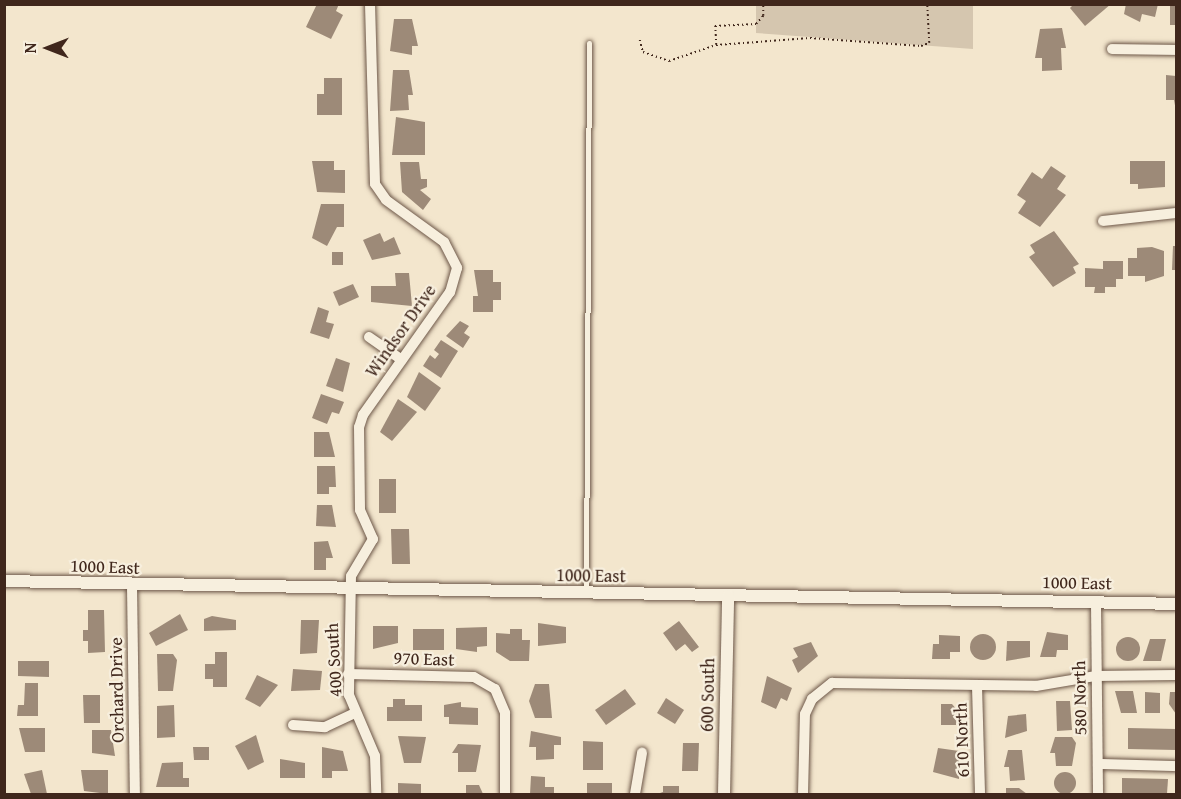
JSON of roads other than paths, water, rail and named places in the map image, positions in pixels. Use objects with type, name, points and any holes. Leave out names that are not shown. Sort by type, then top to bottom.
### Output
[{"type":"street","name":"Windsor Drive","points":[[350,591],[354,567],[373,539],[360,510],[359,427],[450,292],[457,268],[444,242],[386,200],[375,184],[370,4]]},
{"type":"street","points":[[1112,49],[1176,50]]},
{"type":"street","points":[[1103,221],[1176,213]]},
{"type":"street","points":[[369,337],[402,360]]},
{"type":"street","name":"1000 East","points":[[4,581],[350,591],[1176,604]]},
{"type":"street","name":"Orchard Drive","points":[[132,586],[135,795]]},
{"type":"street","name":"400 South","points":[[350,591],[348,674],[355,713],[375,756],[376,795]]},
{"type":"street","name":"600 South","points":[[724,795],[728,596]]},
{"type":"street","name":"580 North","points":[[1096,602],[1098,795]]},
{"type":"street","name":"970 East","points":[[348,674],[474,677],[495,689],[505,713],[505,795]]},
{"type":"street","points":[[803,795],[805,714],[822,689],[844,682],[1036,686],[1096,676],[1176,675]]},
{"type":"street","name":"610 North","points":[[977,686],[980,795]]},
{"type":"street","points":[[293,726],[325,727],[355,713]]},
{"type":"street","points":[[635,795],[642,753]]},
{"type":"street","points":[[1098,764],[1176,766]]},
{"type":"lane","points":[[586,594],[589,43]]}]
